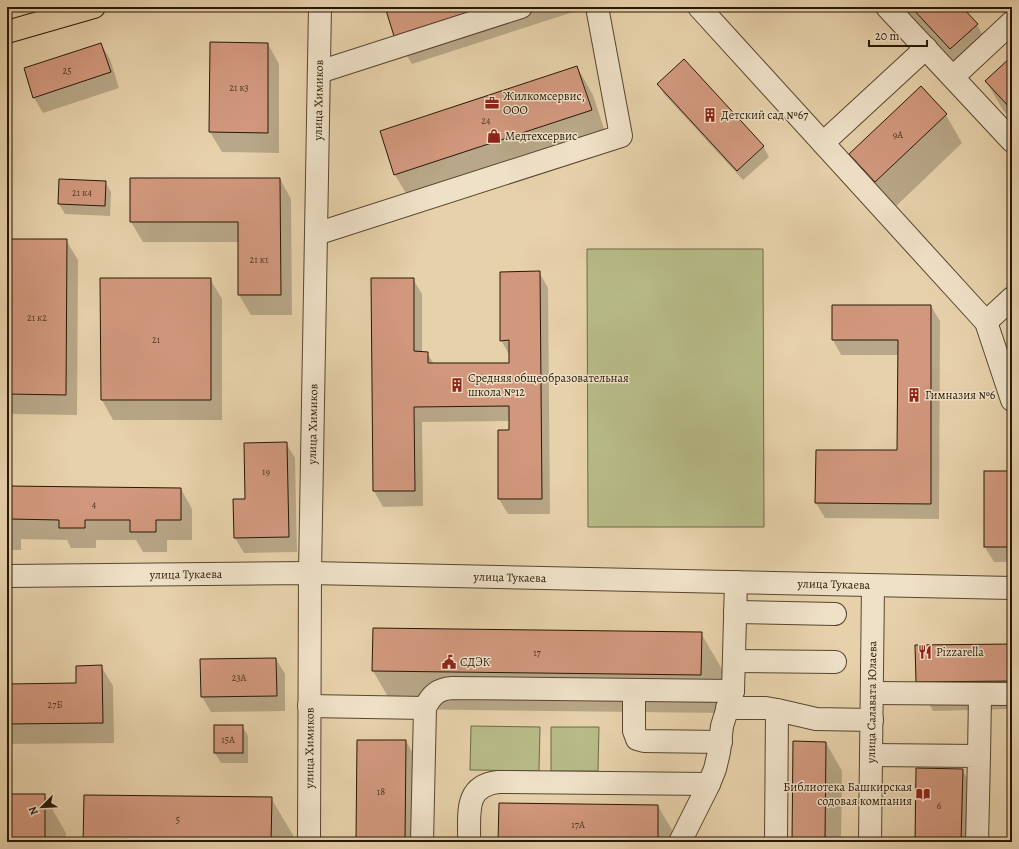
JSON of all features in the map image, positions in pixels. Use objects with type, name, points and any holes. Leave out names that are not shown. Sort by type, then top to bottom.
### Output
[{"type":"main road","points":[[7,32],[94,7]]},
{"type":"street","name":"улица Химиков","points":[[309,842],[310,573],[320,7]]},
{"type":"street","points":[[319,72],[521,7]]},
{"type":"street","points":[[316,234],[621,136],[598,7]]},
{"type":"street","points":[[699,7],[986,322],[1012,400]]},
{"type":"street","points":[[887,7],[1012,141]]},
{"type":"street","points":[[953,77],[1012,22]]},
{"type":"street","points":[[824,143],[926,48]]},
{"type":"street","points":[[986,322],[1012,298]]},
{"type":"street","name":"улица Тукаева","points":[[7,576],[310,573],[1012,588]]},
{"type":"street","points":[[680,842],[715,770],[721,742],[721,732],[730,699],[735,661],[736,582]]},
{"type":"street","name":"улица Салавата Юлаева","points":[[870,842],[874,586]]},
{"type":"street","points":[[735,612],[835,614]]},
{"type":"street","points":[[735,661],[835,662]]},
{"type":"street","points":[[422,842],[425,708],[430,698],[436,692],[448,688],[634,690],[730,699],[816,719],[872,720]]},
{"type":"street","points":[[634,690],[634,731],[637,739],[644,741],[721,742]]},
{"type":"street","points":[[872,693],[1012,694]]},
{"type":"street","points":[[977,842],[980,694]]},
{"type":"street","points":[[309,706],[425,708]]},
{"type":"street","points":[[776,842],[777,710]]},
{"type":"street","points":[[871,755],[979,756]]},
{"type":"street","points":[[469,842],[470,802],[475,792],[480,787],[489,783],[709,784]]},
{"type":"green space","points":[[587,249],[763,249],[764,527],[588,527]]},
{"type":"green space","points":[[471,726],[540,727],[539,771],[470,770]]},
{"type":"green space","points":[[551,727],[599,727],[598,771],[551,771]]},
{"type":"building","points":[[385,7],[484,7],[394,36]]},
{"type":"building","points":[[911,7],[962,7],[978,24],[950,49]]},
{"type":"building","points":[[210,42],[268,43],[268,133],[209,132]]},
{"type":"building","points":[[101,43],[111,72],[33,98],[24,68]]},
{"type":"building","points":[[1012,56],[1012,110],[985,81]]},
{"type":"building","name":"Детский сад №67","points":[[684,59],[764,146],[737,171],[657,84]]},
{"type":"building","points":[[577,66],[592,110],[394,175],[380,131]]},
{"type":"building","points":[[921,86],[947,114],[875,182],[849,154]]},
{"type":"building","points":[[130,178],[280,178],[281,295],[238,295],[238,222],[130,222]]},
{"type":"building","points":[[59,179],[106,181],[105,206],[58,204]]},
{"type":"building","points":[[7,239],[67,239],[66,395],[7,394]]},
{"type":"building","name":"Средняя общеобразовательная школа №12","points":[[540,271],[542,499],[498,499],[498,430],[509,430],[509,406],[414,407],[415,491],[373,491],[371,278],[414,278],[414,351],[428,352],[428,363],[509,363],[509,340],[500,341],[500,272]]},
{"type":"building","points":[[100,278],[211,278],[211,400],[101,400]]},
{"type":"building","name":"Гимназия №6","points":[[832,305],[931,305],[931,504],[815,503],[816,450],[897,450],[898,340],[832,340]]},
{"type":"building","points":[[287,442],[289,537],[234,538],[233,499],[245,499],[244,443]]},
{"type":"building","points":[[984,471],[1012,471],[1012,547],[984,547]]},
{"type":"building","points":[[7,486],[181,488],[181,520],[156,520],[156,532],[130,532],[130,520],[85,520],[85,528],[59,528],[59,520],[10,519],[10,531],[7,531]]},
{"type":"building","points":[[373,628],[702,632],[701,675],[372,671]]},
{"type":"building","points":[[1011,644],[1012,681],[916,682],[915,645]]},
{"type":"building","points":[[276,658],[277,696],[201,697],[200,659]]},
{"type":"building","points":[[102,665],[103,723],[7,724],[7,684],[76,683],[76,666]]},
{"type":"building","points":[[214,725],[243,725],[243,753],[214,753]]},
{"type":"building","points":[[357,740],[406,740],[405,842],[356,842]]},
{"type":"building","points":[[793,741],[826,742],[825,842],[792,842]]},
{"type":"building","points":[[916,768],[963,769],[961,842],[915,842]]},
{"type":"building","points":[[7,794],[45,794],[45,842],[7,842]]},
{"type":"building","points":[[84,795],[272,797],[271,842],[83,842]]},
{"type":"building","points":[[499,803],[658,805],[658,842],[498,842]]},
{"type":"place","name":"Жилкомсервис, ООО","points":[[492,103]]},
{"type":"place","name":"Детский сад №67","points":[[710,115]]},
{"type":"place","name":"Медтехсервис","points":[[494,136]]},
{"type":"place","name":"Средняя общеобразовательная школа №12","points":[[457,385]]},
{"type":"place","name":"Гимназия №6","points":[[914,395]]},
{"type":"place","name":"Pizzarella","points":[[925,652]]},
{"type":"place","name":"СДЭК","points":[[449,662]]},
{"type":"place","name":"Библиотека Башкирская содовая компания","points":[[923,794]]}]
